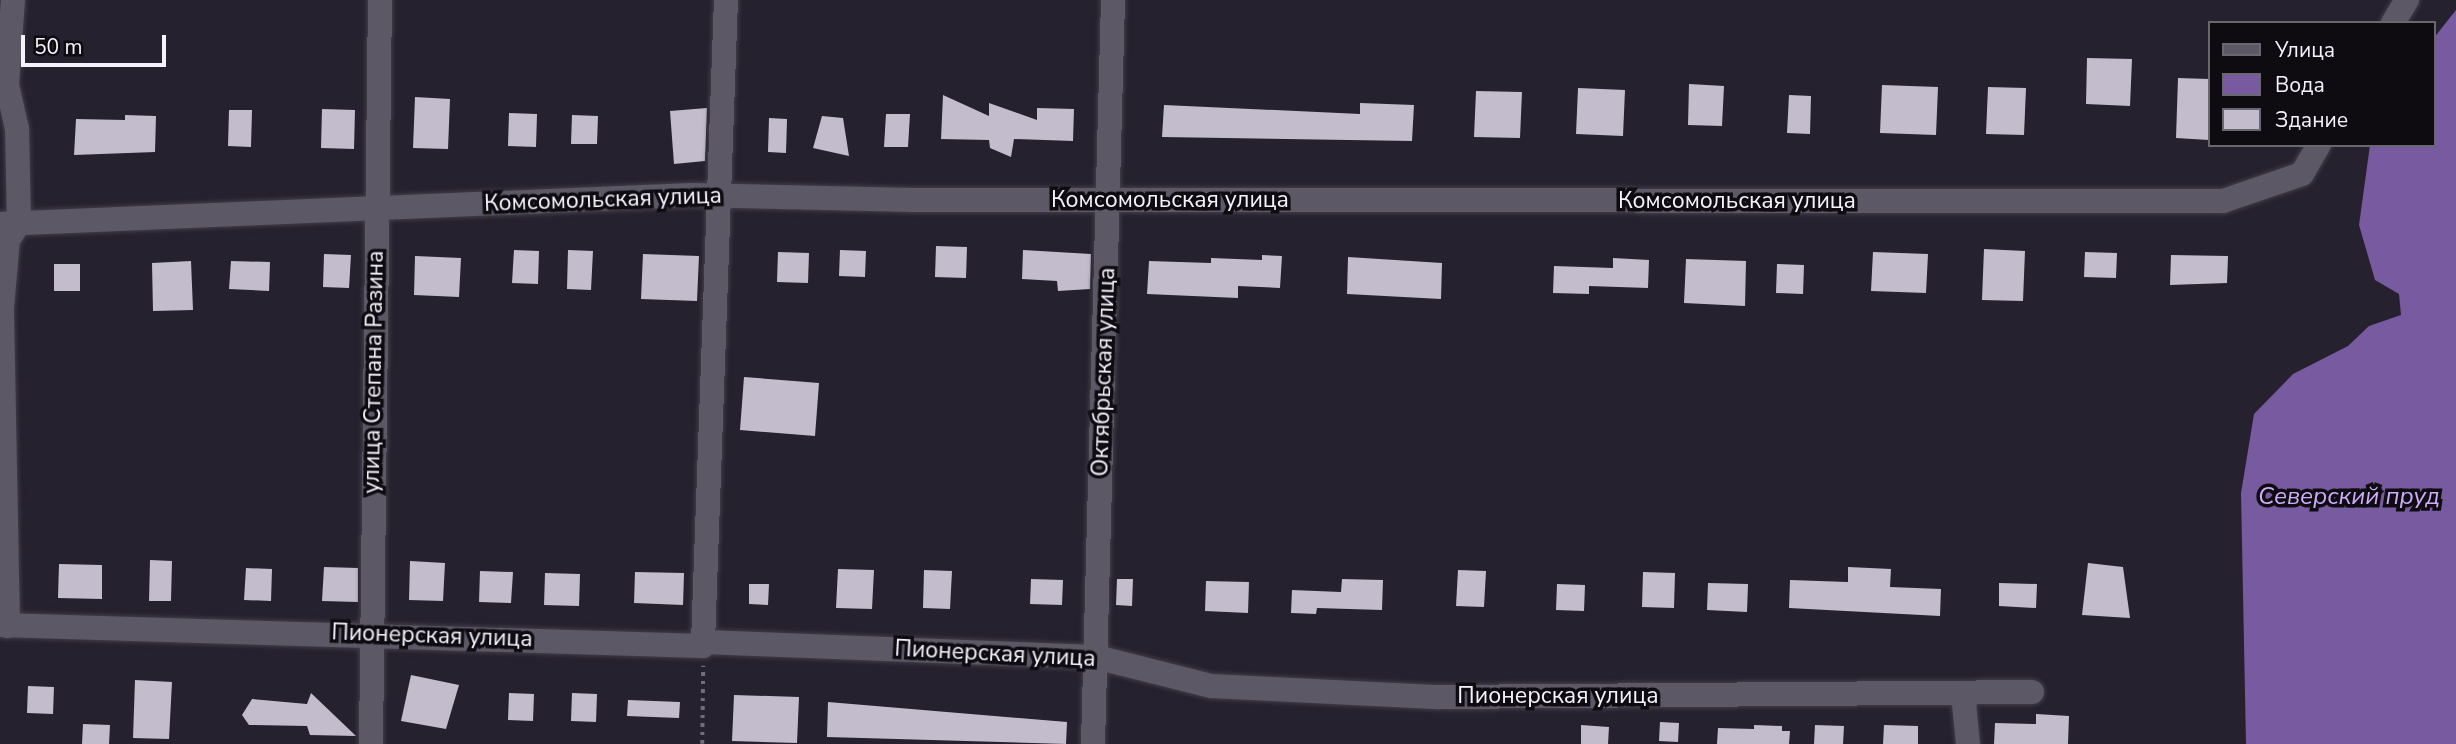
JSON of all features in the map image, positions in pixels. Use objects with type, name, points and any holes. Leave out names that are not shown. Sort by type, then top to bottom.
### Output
[{"type":"street","points":[[4,626],[2,308],[17,129],[7,85],[13,0]]},
{"type":"street","name":"улица Степана Разина","points":[[371,744],[380,0]]},
{"type":"street","points":[[703,644],[726,0]]},
{"type":"street","name":"Октябрьская улица","points":[[1093,744],[1113,0]]},
{"type":"street","points":[[2394,21],[2407,0]]},
{"type":"street","name":"Комсомольская улица","points":[[9,224],[721,195],[1109,200],[2223,201],[2302,174],[2318,147]]},
{"type":"street","name":"Пионерская улица","points":[[4,626],[371,634],[1096,657],[1211,686],[1440,697],[2032,692]]},
{"type":"street","points":[[1963,693],[1968,744]]},
{"type":"path","points":[[702,744],[703,644]]},
{"type":"water","name":"Северский пруд","points":[[2456,10],[2456,744],[2246,744],[2241,493],[2254,414],[2293,374],[2348,346],[2369,326],[2401,315],[2399,294],[2375,280],[2359,225],[2370,147],[2435,147],[2435,36]]},
{"type":"building","points":[[2087,58],[2132,59],[2130,106],[2086,104]]},
{"type":"building","points":[[2178,78],[2208,79],[2208,140],[2176,138]]},
{"type":"building","points":[[1689,84],[1724,86],[1722,126],[1688,125]]},
{"type":"building","points":[[1882,85],[1938,87],[1936,135],[1880,133]]},
{"type":"building","points":[[1988,87],[2026,88],[2024,135],[1986,134]]},
{"type":"building","points":[[1578,88],[1625,90],[1623,136],[1576,134]]},
{"type":"building","points":[[1476,91],[1522,92],[1520,138],[1474,137]]},
{"type":"building","points":[[943,95],[989,116],[989,103],[1037,120],[1037,108],[1074,109],[1073,141],[1014,139],[1011,157],[990,148],[989,140],[941,139]]},
{"type":"building","points":[[1789,95],[1811,96],[1810,134],[1787,133]]},
{"type":"building","points":[[415,97],[450,99],[448,149],[413,148]]},
{"type":"building","points":[[1360,103],[1414,105],[1412,141],[1162,137],[1164,105],[1360,114]]},
{"type":"building","points":[[707,108],[705,161],[674,164],[670,111]]},
{"type":"building","points":[[322,109],[355,110],[354,149],[321,148]]},
{"type":"building","points":[[229,110],[252,110],[251,147],[228,146]]},
{"type":"building","points":[[509,113],[537,114],[536,147],[508,146]]},
{"type":"building","points":[[886,114],[910,114],[908,147],[884,147]]},
{"type":"building","points":[[125,115],[156,116],[155,152],[74,155],[76,119],[125,120]]},
{"type":"building","points":[[572,115],[598,116],[597,144],[571,144]]},
{"type":"building","points":[[822,116],[843,118],[849,156],[813,148]]},
{"type":"building","points":[[769,118],[787,119],[786,153],[768,152]]},
{"type":"building","points":[[936,246],[967,247],[966,278],[935,277]]},
{"type":"building","points":[[1984,249],[2025,251],[2023,301],[1982,300]]},
{"type":"building","points":[[514,250],[539,251],[538,284],[512,283]]},
{"type":"building","points":[[568,250],[593,251],[591,290],[567,289]]},
{"type":"building","points":[[840,250],[866,251],[865,277],[839,276]]},
{"type":"building","points":[[1023,250],[1091,254],[1090,289],[1058,291],[1057,281],[1022,279]]},
{"type":"building","points":[[778,252],[809,253],[808,283],[777,282]]},
{"type":"building","points":[[1873,252],[1928,254],[1926,293],[1871,291]]},
{"type":"building","points":[[2085,252],[2117,253],[2116,278],[2084,277]]},
{"type":"building","points":[[324,254],[351,255],[349,288],[323,287]]},
{"type":"building","points":[[643,254],[699,256],[697,301],[641,299]]},
{"type":"building","points":[[1262,255],[1282,256],[1280,288],[1238,286],[1238,298],[1147,294],[1149,261],[1211,263],[1211,258],[1262,260]]},
{"type":"building","points":[[2171,255],[2228,256],[2227,283],[2170,285]]},
{"type":"building","points":[[415,256],[461,258],[459,297],[414,295]]},
{"type":"building","points":[[1348,257],[1442,263],[1441,299],[1347,294]]},
{"type":"building","points":[[1613,258],[1649,260],[1648,288],[1589,286],[1589,294],[1553,293],[1554,266],[1613,268]]},
{"type":"building","points":[[1686,259],[1746,261],[1745,306],[1684,303]]},
{"type":"building","points":[[191,261],[193,310],[153,311],[152,263]]},
{"type":"building","points":[[231,261],[270,262],[269,291],[229,289]]},
{"type":"building","points":[[54,264],[80,264],[80,291],[54,291]]},
{"type":"building","points":[[1777,264],[1804,265],[1803,294],[1776,293]]},
{"type":"building","points":[[744,377],[819,383],[815,436],[740,430]]},
{"type":"building","points":[[150,560],[172,561],[171,601],[149,601]]},
{"type":"building","points":[[410,561],[445,563],[443,601],[409,600]]},
{"type":"building","points":[[2088,563],[2123,567],[2130,618],[2082,615]]},
{"type":"building","points":[[59,564],[102,565],[102,599],[58,598]]},
{"type":"building","points":[[324,567],[358,568],[358,602],[322,601]]},
{"type":"building","points":[[1848,567],[1891,569],[1890,587],[1941,589],[1940,616],[1789,608],[1790,580],[1848,582]]},
{"type":"building","points":[[246,568],[272,569],[271,601],[244,600]]},
{"type":"building","points":[[838,569],[874,570],[872,609],[836,608]]},
{"type":"building","points":[[924,570],[952,571],[950,609],[923,608]]},
{"type":"building","points":[[1458,570],[1486,571],[1484,607],[1456,606]]},
{"type":"building","points":[[480,571],[513,572],[511,603],[479,602]]},
{"type":"building","points":[[635,572],[684,573],[683,605],[634,603]]},
{"type":"building","points":[[1643,572],[1675,573],[1674,608],[1642,607]]},
{"type":"building","points":[[545,573],[580,574],[579,606],[544,605]]},
{"type":"building","points":[[1031,579],[1063,580],[1062,605],[1030,604]]},
{"type":"building","points":[[1117,579],[1133,579],[1132,606],[1116,605]]},
{"type":"building","points":[[1342,579],[1383,580],[1382,610],[1317,608],[1316,614],[1291,613],[1292,590],[1341,592]]},
{"type":"building","points":[[1206,581],[1249,582],[1248,613],[1205,611]]},
{"type":"building","points":[[1708,583],[1748,584],[1747,612],[1707,610]]},
{"type":"building","points":[[1999,583],[2037,584],[2036,608],[1999,606]]},
{"type":"building","points":[[749,584],[769,584],[768,605],[749,604]]},
{"type":"building","points":[[1557,584],[1585,585],[1584,611],[1556,610]]},
{"type":"building","points":[[411,675],[459,685],[446,729],[401,721]]},
{"type":"building","points":[[135,680],[172,682],[169,739],[133,738]]},
{"type":"building","points":[[28,686],[54,687],[53,714],[27,713]]},
{"type":"building","points":[[311,693],[356,736],[310,735],[307,726],[249,725],[242,715],[252,699],[307,704]]},
{"type":"building","points":[[509,693],[534,694],[533,721],[508,720]]},
{"type":"building","points":[[572,693],[597,694],[596,722],[571,721]]},
{"type":"building","points":[[734,695],[799,697],[797,743],[732,741]]},
{"type":"building","points":[[628,700],[680,702],[679,718],[627,716]]},
{"type":"building","points":[[828,702],[1067,722],[1066,744],[827,737]]},
{"type":"building","points":[[2036,714],[2069,716],[2068,744],[1994,744],[1995,723],[2036,724]]},
{"type":"building","points":[[1660,722],[1679,723],[1678,742],[1659,741]]},
{"type":"building","points":[[83,724],[110,725],[109,744],[82,744]]},
{"type":"building","points":[[1581,725],[1609,727],[1608,744],[1581,744]]},
{"type":"building","points":[[1754,725],[1782,726],[1782,731],[1790,731],[1789,744],[1717,744],[1718,728],[1754,729]]},
{"type":"building","points":[[1815,725],[1844,726],[1843,744],[1814,744]]},
{"type":"building","points":[[1884,725],[1918,726],[1918,744],[1883,744]]}]
